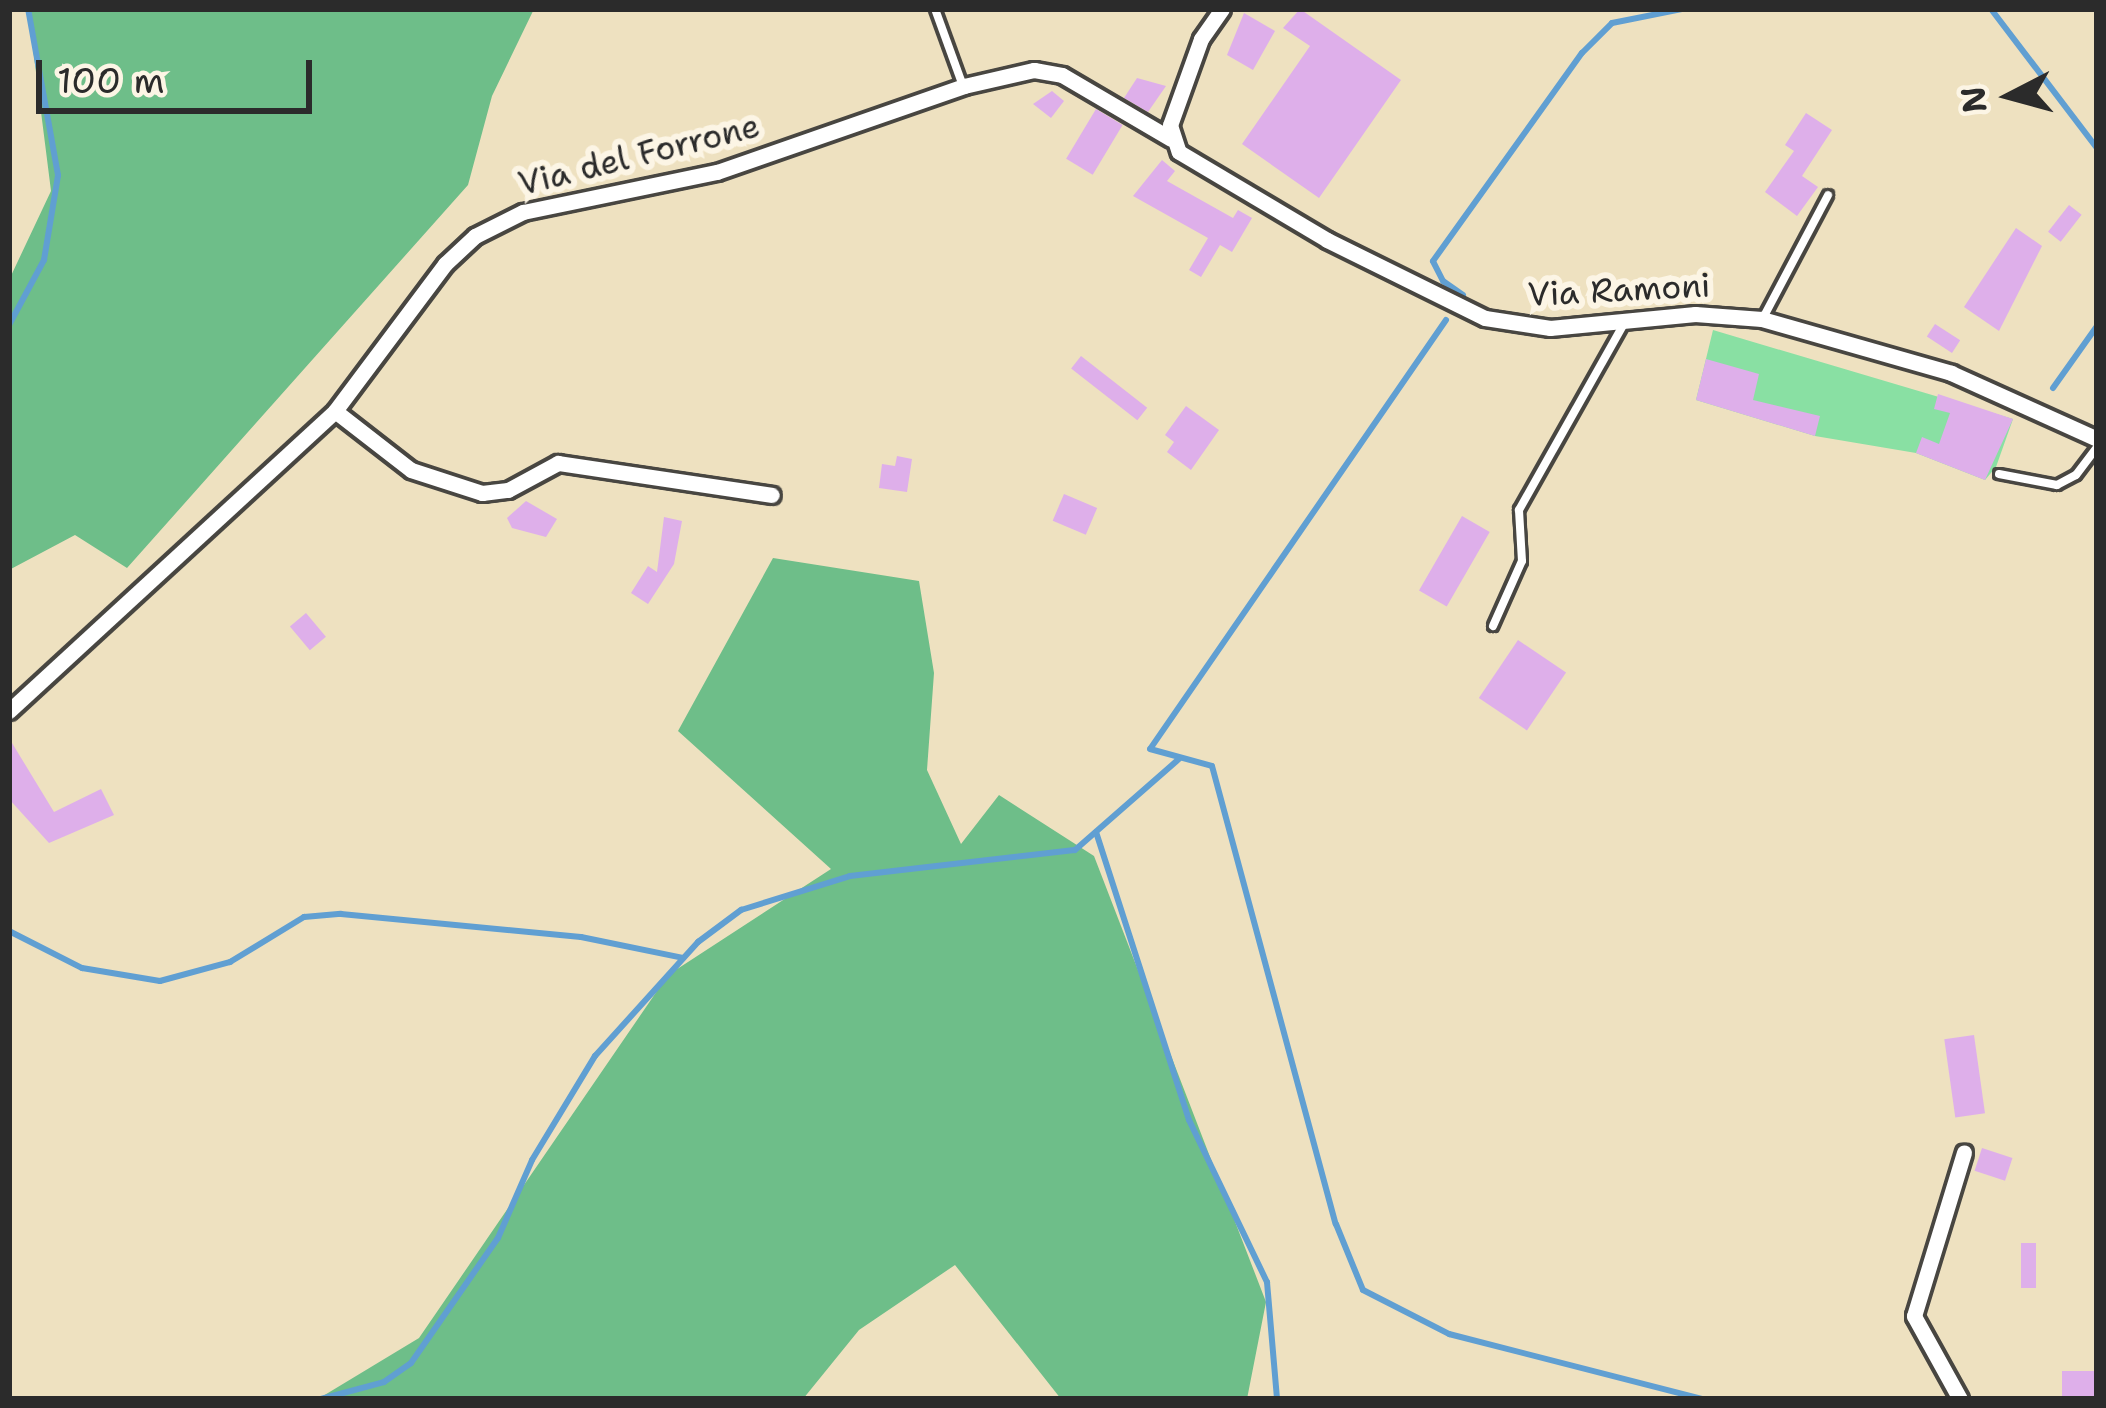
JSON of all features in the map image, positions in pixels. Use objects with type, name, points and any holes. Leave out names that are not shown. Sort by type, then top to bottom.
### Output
[{"type":"street","points":[[1171,140],[1202,39],[1222,9]]},
{"type":"street","name":"Via del Forrone","points":[[9,711],[335,411],[416,293],[475,236],[566,199],[717,172],[964,86],[1034,70],[1062,75],[1171,140]]},
{"type":"street","name":"Via Ramoni","points":[[1171,140],[1198,170],[1485,318],[1550,328],[1695,314],[1762,319],[1951,373],[2097,443]]},
{"type":"street","points":[[335,411],[411,470],[482,493],[508,490],[558,463],[772,495]]},
{"type":"street","points":[[1960,1399],[1915,1316],[1964,1152]]},
{"type":"lane","points":[[935,9],[964,86]]},
{"type":"lane","points":[[1762,319],[1828,195]]},
{"type":"lane","points":[[1493,626],[1522,561],[1519,510],[1625,322]]},
{"type":"lane","points":[[1999,474],[2057,485],[2097,443]]},
{"type":"green space","points":[[28,9],[534,9],[492,96],[468,185],[127,568],[75,535],[9,570],[9,280],[51,191]]},
{"type":"green space","points":[[1713,330],[2013,419],[1996,467],[1985,480],[1916,453],[1815,436],[1696,400]]},
{"type":"green space","points":[[773,558],[919,581],[934,673],[927,770],[961,844],[999,795],[1094,856],[1266,1302],[1247,1399],[1061,1399],[955,1265],[859,1330],[803,1399],[318,1399],[419,1338],[668,975],[831,869],[678,731]]},
{"type":"building","points":[[1300,9],[1401,80],[1319,198],[1242,144],[1310,46],[1283,28]]},
{"type":"building","points":[[1244,13],[1275,31],[1253,70],[1227,55]]},
{"type":"building","points":[[1137,78],[1166,86],[1148,112],[1124,98]]},
{"type":"building","points":[[1052,91],[1064,101],[1051,118],[1033,104]]},
{"type":"building","points":[[1096,109],[1123,125],[1093,175],[1066,159]]},
{"type":"building","points":[[1806,113],[1832,130],[1802,176],[1818,187],[1797,216],[1765,192],[1794,151],[1785,145]]},
{"type":"building","points":[[1162,160],[1175,171],[1167,181],[1233,218],[1238,210],[1252,218],[1232,252],[1220,245],[1201,277],[1189,270],[1208,238],[1133,196]]},
{"type":"building","points":[[2069,205],[2082,215],[2061,242],[2048,232]]},
{"type":"building","points":[[2016,228],[2042,246],[1999,331],[1964,307]]},
{"type":"building","points":[[1935,324],[1960,340],[1952,353],[1927,337]]},
{"type":"building","points":[[1081,356],[1147,408],[1137,420],[1071,369]]},
{"type":"building","points":[[1706,359],[1759,374],[1753,400],[1820,416],[1815,436],[1696,400]]},
{"type":"building","points":[[1938,394],[2013,419],[1985,480],[1916,453],[1922,437],[1939,444],[1950,413],[1934,409]]},
{"type":"building","points":[[1186,406],[1219,430],[1191,470],[1167,452],[1174,442],[1165,435]]},
{"type":"building","points":[[897,456],[912,459],[907,492],[879,488],[882,464],[895,466]]},
{"type":"building","points":[[1064,494],[1097,508],[1086,535],[1053,521]]},
{"type":"building","points":[[526,501],[557,519],[546,537],[512,528],[507,518]]},
{"type":"building","points":[[1462,516],[1490,532],[1447,606],[1419,590]]},
{"type":"building","points":[[664,517],[682,521],[674,564],[648,604],[631,593],[648,566],[657,572]]},
{"type":"building","points":[[306,613],[326,637],[310,650],[290,626]]},
{"type":"building","points":[[1518,640],[1566,672],[1527,730],[1479,698]]},
{"type":"building","points":[[9,738],[54,812],[101,789],[114,815],[49,843],[9,799]]},
{"type":"building","points":[[1974,1035],[1985,1113],[1955,1117],[1944,1039]]},
{"type":"building","points":[[1982,1148],[2012,1158],[2005,1181],[1975,1171]]},
{"type":"building","points":[[2021,1243],[2036,1243],[2036,1288],[2021,1288]]},
{"type":"building","points":[[2062,1371],[2097,1371],[2097,1399],[2062,1399]]},
{"type":"waterway","points":[[9,325],[44,260],[58,175],[28,9]]},
{"type":"waterway","points":[[1463,295],[1443,281],[1433,261],[1582,53],[1612,23],[1682,9]]},
{"type":"waterway","points":[[1991,9],[2097,148]]},
{"type":"waterway","points":[[1446,320],[1150,749],[1212,766],[1336,1224],[1363,1290],[1449,1334],[1702,1399]]},
{"type":"waterway","points":[[2053,388],[2097,326]]},
{"type":"waterway","points":[[321,1399],[384,1382],[411,1363],[498,1238],[532,1160],[595,1056],[698,942],[741,910],[850,876],[1075,850],[1179,759]]},
{"type":"waterway","points":[[1096,832],[1189,1120],[1267,1282],[1277,1399]]},
{"type":"waterway","points":[[9,931],[82,968],[160,981],[230,962],[304,917],[341,914],[581,937],[683,958]]}]
